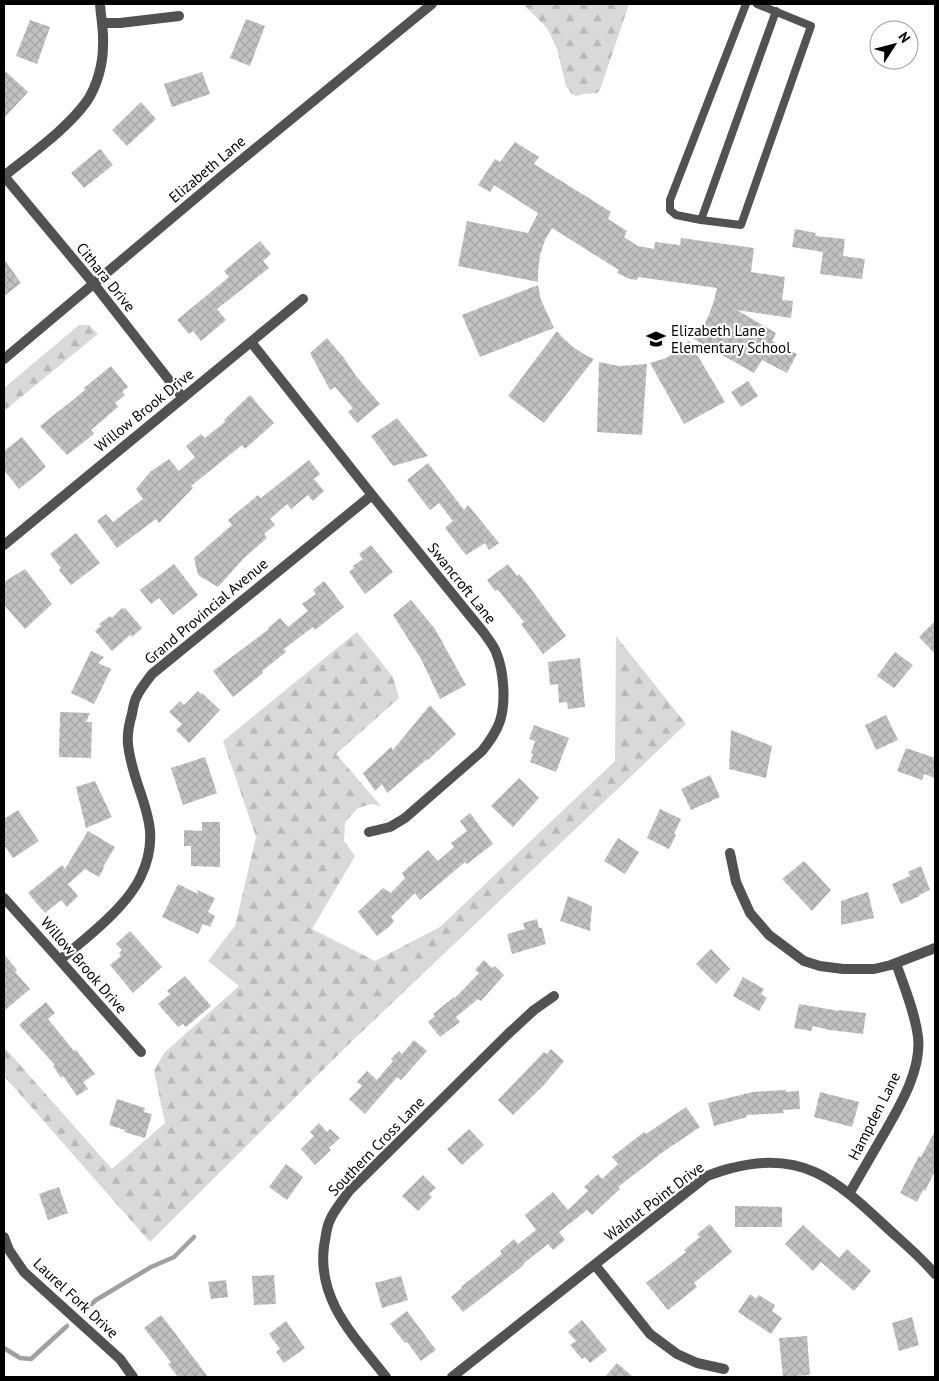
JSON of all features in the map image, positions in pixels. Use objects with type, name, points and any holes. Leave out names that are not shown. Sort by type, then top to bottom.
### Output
[{"type":"street","points":[[4,176],[73,118],[88,100],[101,62],[103,46],[100,4]]},
{"type":"street","name":"Elizabeth Lane","points":[[4,359],[230,169],[432,4]]},
{"type":"street","points":[[102,23],[120,23],[178,16]]},
{"type":"street","name":"Cithara Drive","points":[[4,176],[94,284],[183,398]]},
{"type":"street","name":"Willow Brook Drive","points":[[4,545],[302,299]]},
{"type":"street","name":"Swancroft Lane","points":[[251,342],[488,639],[496,652],[502,674],[504,696],[500,721],[492,738],[482,751],[405,818],[390,827],[370,832]]},
{"type":"street","name":"Grand Provincial Avenue","points":[[60,960],[125,901],[141,877],[148,857],[151,840],[150,824],[132,766],[128,743],[129,725],[135,698],[142,687],[152,674],[372,495]]},
{"type":"street","points":[[730,853],[736,882],[750,913],[769,935],[804,961],[820,966],[843,969],[874,969],[935,948]]},
{"type":"street","name":"Willow Brook Drive","points":[[4,898],[141,1052]]},
{"type":"street","name":"Hampden Lane","points":[[849,1194],[900,1105],[910,1083],[917,1057],[918,1038],[913,1014],[896,963]]},
{"type":"street","name":"Southern Cross Lane","points":[[386,1377],[342,1320],[334,1308],[329,1295],[323,1271],[323,1256],[330,1219],[356,1185],[508,1034],[534,1010],[554,996]]},
{"type":"street","name":"Walnut Point Drive","points":[[452,1377],[707,1176],[731,1168],[758,1163],[791,1164],[812,1170],[827,1178],[862,1204],[935,1274]]},
{"type":"street","name":"Laurel Fork Drive","points":[[4,1237],[9,1250],[24,1272],[120,1359],[133,1377]]},
{"type":"street","points":[[595,1265],[650,1334],[677,1354],[697,1363],[724,1368]]},
{"type":"lane","points":[[746,4],[670,200],[670,210],[676,215],[741,225],[811,26],[757,4]]},
{"type":"lane","points":[[701,220],[776,11]]},
{"type":"green space","points":[[523,4],[629,4],[600,90],[597,93],[576,96],[572,94],[566,86],[557,49],[547,28]]},
{"type":"green space","points":[[79,325],[89,325],[98,334],[4,411],[4,388]]},
{"type":"green space","points":[[357,632],[393,677],[399,698],[336,754],[381,806],[371,804],[358,808],[345,822],[344,841],[355,856],[312,929],[375,961],[440,927],[615,761],[616,636],[686,724],[351,1042],[150,1242],[4,1076],[4,1047],[112,1169],[165,1123],[154,1071],[164,1053],[239,986],[208,961],[235,926],[256,837],[223,741]]},
{"type":"building","points":[[246,19],[265,26],[250,66],[230,58]]},
{"type":"building","points":[[30,20],[50,27],[37,64],[16,56]]},
{"type":"building","points":[[4,70],[28,92],[4,118]]},
{"type":"building","points":[[202,72],[210,94],[172,107],[164,84]]},
{"type":"building","points":[[141,102],[156,119],[127,146],[112,130]]},
{"type":"building","points":[[515,142],[539,157],[534,164],[611,212],[608,219],[627,231],[624,237],[638,246],[654,249],[655,242],[680,245],[681,238],[754,248],[751,272],[785,277],[782,300],[793,301],[791,318],[737,310],[776,333],[772,341],[797,354],[787,373],[762,360],[754,373],[692,338],[700,331],[708,317],[717,288],[638,277],[637,280],[630,279],[617,273],[619,270],[552,228],[545,240],[540,255],[538,282],[458,266],[467,221],[528,233],[538,213],[494,185],[490,192],[478,185],[495,159],[500,162]]},
{"type":"building","points":[[100,149],[113,165],[84,188],[71,173]]},
{"type":"building","points":[[795,229],[816,233],[815,236],[845,239],[843,256],[865,259],[862,279],[820,274],[823,252],[792,247]]},
{"type":"building","points":[[260,241],[271,254],[263,261],[269,268],[217,309],[226,320],[201,341],[193,331],[189,334],[177,320],[229,277],[224,271]]},
{"type":"building","points":[[4,259],[21,283],[4,296]]},
{"type":"building","points":[[538,285],[541,300],[554,328],[480,357],[462,315]]},
{"type":"building","points":[[557,331],[573,347],[594,359],[544,423],[508,396]]},
{"type":"building","points":[[327,338],[380,404],[357,423],[348,412],[353,408],[335,387],[330,390],[310,353]]},
{"type":"building","points":[[689,341],[725,402],[684,424],[650,363],[666,358]]},
{"type":"building","points":[[599,362],[619,366],[647,364],[642,435],[597,432]]},
{"type":"building","points":[[111,366],[128,387],[122,392],[125,395],[115,403],[118,407],[91,430],[94,434],[67,455],[40,426],[85,390],[84,388]]},
{"type":"building","points":[[748,381],[758,396],[741,407],[731,392]]},
{"type":"building","points":[[250,395],[274,423],[245,449],[242,445],[191,486],[193,488],[159,523],[156,519],[117,548],[97,521],[106,514],[113,522],[143,499],[136,489],[150,472],[169,459],[179,471],[195,457],[186,446],[201,434],[205,438],[225,422],[224,420]]},
{"type":"building","points":[[397,418],[428,456],[393,466],[371,436]]},
{"type":"building","points":[[22,437],[46,467],[19,489],[4,470],[4,451]]},
{"type":"building","points":[[309,460],[320,474],[314,479],[324,491],[313,501],[308,495],[291,509],[287,504],[270,519],[275,525],[264,534],[267,538],[244,558],[218,587],[198,575],[194,558],[232,525],[228,520],[258,495],[261,498]]},
{"type":"building","points":[[428,463],[464,510],[468,505],[499,543],[489,550],[485,543],[466,555],[445,528],[453,521],[439,503],[430,510],[407,480]]},
{"type":"building","points":[[76,533],[100,563],[71,585],[59,570],[61,568],[50,554]]},
{"type":"building","points":[[371,545],[393,572],[365,594],[349,572],[354,568],[353,566],[363,559],[359,554]]},
{"type":"building","points":[[174,564],[198,595],[173,615],[159,598],[151,604],[140,590]]},
{"type":"building","points":[[508,564],[517,576],[519,574],[528,585],[566,636],[543,654],[521,624],[524,622],[498,590],[495,591],[487,580]]},
{"type":"building","points":[[25,569],[52,604],[25,629],[4,605],[4,582]]},
{"type":"building","points":[[324,581],[344,607],[315,630],[313,627],[284,649],[286,652],[233,697],[213,671],[269,629],[280,618],[288,627],[308,611],[302,604],[316,594],[313,590]]},
{"type":"building","points":[[411,600],[435,629],[466,685],[440,699],[421,659],[393,615]]},
{"type":"building","points":[[122,608],[125,608],[142,628],[132,637],[130,635],[112,651],[95,631],[101,626],[99,624],[110,616],[112,618]]},
{"type":"building","points":[[935,621],[935,654],[919,637]]},
{"type":"building","points":[[91,651],[104,657],[98,663],[111,669],[94,704],[71,693]]},
{"type":"building","points":[[895,652],[913,665],[894,688],[877,676]]},
{"type":"building","points":[[580,658],[585,707],[568,709],[567,702],[559,703],[558,684],[550,685],[548,662]]},
{"type":"building","points":[[198,691],[220,710],[189,743],[176,730],[182,724],[169,712],[180,701],[184,705]]},
{"type":"building","points":[[430,705],[456,734],[428,760],[387,793],[382,784],[375,791],[363,773],[391,747],[393,750]]},
{"type":"building","points":[[60,712],[90,713],[86,722],[92,722],[91,758],[59,757]]},
{"type":"building","points":[[886,715],[898,740],[876,750],[865,725]]},
{"type":"building","points":[[534,725],[569,738],[556,772],[530,762],[535,741],[529,739]]},
{"type":"building","points":[[731,730],[772,746],[766,778],[729,769]]},
{"type":"building","points":[[906,748],[935,758],[935,778],[924,774],[922,780],[897,771]]},
{"type":"building","points":[[205,757],[217,793],[183,805],[171,768]]},
{"type":"building","points":[[710,775],[720,797],[691,810],[681,789]]},
{"type":"building","points":[[519,778],[539,798],[513,827],[491,806]]},
{"type":"building","points":[[95,781],[112,817],[86,828],[76,787]]},
{"type":"building","points":[[660,809],[681,819],[669,849],[647,838]]},
{"type":"building","points":[[18,810],[39,841],[13,858],[4,845],[4,819]]},
{"type":"building","points":[[470,813],[493,844],[467,864],[465,862],[420,900],[415,893],[391,917],[394,921],[390,926],[377,936],[358,912],[383,888],[391,893],[405,878],[402,873],[428,850],[438,861],[454,847],[451,843],[467,831],[460,821]]},
{"type":"building","points":[[202,822],[220,822],[220,867],[191,866],[191,846],[184,846],[184,830],[202,831]]},
{"type":"building","points":[[88,831],[115,847],[104,868],[99,877],[85,869],[68,884],[78,896],[67,907],[61,900],[45,913],[28,893],[62,865],[65,869]]},
{"type":"building","points":[[618,838],[639,852],[625,874],[604,861]]},
{"type":"building","points":[[804,861],[831,890],[812,911],[782,879]]},
{"type":"building","points":[[921,866],[930,890],[901,904],[892,884],[910,876],[908,872]]},
{"type":"building","points":[[178,884],[198,894],[197,890],[215,898],[208,912],[215,916],[210,927],[203,924],[198,934],[162,917]]},
{"type":"building","points":[[868,892],[874,918],[841,925],[841,901]]},
{"type":"building","points":[[568,896],[592,906],[590,931],[560,921]]},
{"type":"building","points":[[537,919],[539,928],[542,928],[546,944],[512,954],[507,934],[525,929],[523,923]]},
{"type":"building","points":[[130,931],[162,967],[133,993],[110,965],[121,956],[119,953],[122,950],[116,944]]},
{"type":"building","points":[[711,949],[730,969],[716,984],[696,964]]},
{"type":"building","points":[[4,954],[17,970],[15,972],[30,989],[4,1011]]},
{"type":"building","points":[[484,960],[492,968],[495,966],[504,975],[481,1001],[478,999],[456,1017],[460,1022],[440,1037],[428,1022],[435,1016],[433,1014],[455,998],[479,973],[475,970]]},
{"type":"building","points":[[185,976],[211,1006],[186,1027],[183,1024],[178,1027],[158,1004],[170,994],[167,991]]},
{"type":"building","points":[[743,977],[764,989],[761,994],[767,998],[759,1011],[733,996]]},
{"type":"building","points":[[46,1002],[55,1013],[48,1019],[95,1074],[83,1082],[88,1089],[77,1096],[63,1076],[61,1078],[53,1066],[55,1065],[19,1025]]},
{"type":"building","points":[[799,1004],[839,1011],[866,1013],[863,1034],[813,1026],[811,1031],[794,1028]]},
{"type":"building","points":[[414,1040],[427,1051],[401,1080],[397,1077],[365,1114],[349,1099],[362,1086],[357,1082],[367,1071],[377,1080],[393,1061],[391,1059],[399,1051],[402,1054]]},
{"type":"building","points":[[551,1049],[564,1061],[544,1085],[513,1115],[498,1100],[544,1052],[547,1054]]},
{"type":"building","points":[[786,1090],[786,1092],[799,1091],[800,1109],[783,1110],[784,1113],[746,1115],[747,1117],[714,1126],[708,1103],[753,1092]]},
{"type":"building","points":[[820,1092],[859,1102],[852,1127],[814,1117]]},
{"type":"building","points":[[117,1099],[145,1108],[144,1112],[152,1114],[145,1138],[109,1125]]},
{"type":"building","points":[[686,1107],[700,1127],[663,1152],[618,1187],[620,1189],[592,1215],[587,1210],[559,1232],[565,1240],[553,1250],[548,1244],[463,1312],[451,1297],[502,1254],[500,1251],[514,1239],[518,1244],[536,1230],[525,1215],[553,1192],[568,1210],[588,1191],[584,1187],[598,1174],[602,1179],[618,1164],[612,1157],[644,1132],[646,1134]]},
{"type":"building","points":[[319,1123],[327,1132],[330,1129],[340,1138],[329,1148],[331,1150],[315,1165],[301,1149],[314,1136],[310,1132]]},
{"type":"building","points":[[469,1129],[484,1145],[462,1165],[447,1149]]},
{"type":"building","points":[[935,1131],[935,1171],[917,1202],[900,1193],[919,1156],[921,1157]]},
{"type":"building","points":[[286,1164],[303,1177],[287,1200],[269,1187]]},
{"type":"building","points":[[423,1175],[436,1188],[429,1194],[432,1197],[418,1211],[402,1196]]},
{"type":"building","points":[[59,1187],[68,1213],[48,1220],[39,1194]]},
{"type":"building","points":[[735,1206],[782,1207],[782,1227],[735,1227]]},
{"type":"building","points":[[710,1224],[732,1252],[694,1283],[697,1287],[668,1310],[646,1283],[686,1252],[684,1250],[700,1237],[697,1234]]},
{"type":"building","points":[[803,1225],[839,1258],[847,1249],[871,1271],[854,1291],[821,1262],[813,1271],[785,1244]]},
{"type":"building","points":[[274,1275],[276,1304],[254,1305],[252,1276]]},
{"type":"building","points":[[401,1276],[408,1300],[382,1308],[375,1283]]},
{"type":"building","points":[[226,1280],[228,1297],[211,1299],[208,1282]]},
{"type":"building","points":[[750,1294],[756,1299],[759,1295],[775,1305],[772,1311],[782,1318],[771,1334],[738,1312]]},
{"type":"building","points":[[407,1311],[436,1350],[421,1361],[390,1324]]},
{"type":"building","points":[[161,1315],[208,1377],[178,1377],[168,1364],[171,1362],[144,1328]]},
{"type":"building","points":[[912,1317],[919,1345],[899,1351],[892,1323]]},
{"type":"building","points":[[582,1320],[607,1350],[590,1363],[585,1357],[582,1359],[570,1345],[576,1341],[568,1332]]},
{"type":"building","points":[[286,1321],[305,1348],[284,1363],[276,1352],[280,1349],[269,1334]]},
{"type":"building","points":[[807,1336],[810,1375],[783,1377],[779,1338]]},
{"type":"building","points":[[617,1363],[633,1377],[605,1377]]},
{"type":"waterway","points":[[84,1311],[96,1300],[151,1267],[174,1257],[194,1237]]},
{"type":"waterway","points":[[4,1348],[20,1358],[31,1359],[67,1326]]},
{"type":"place","name":"Elizabeth Lane Elementary School","points":[[656,339]]}]
